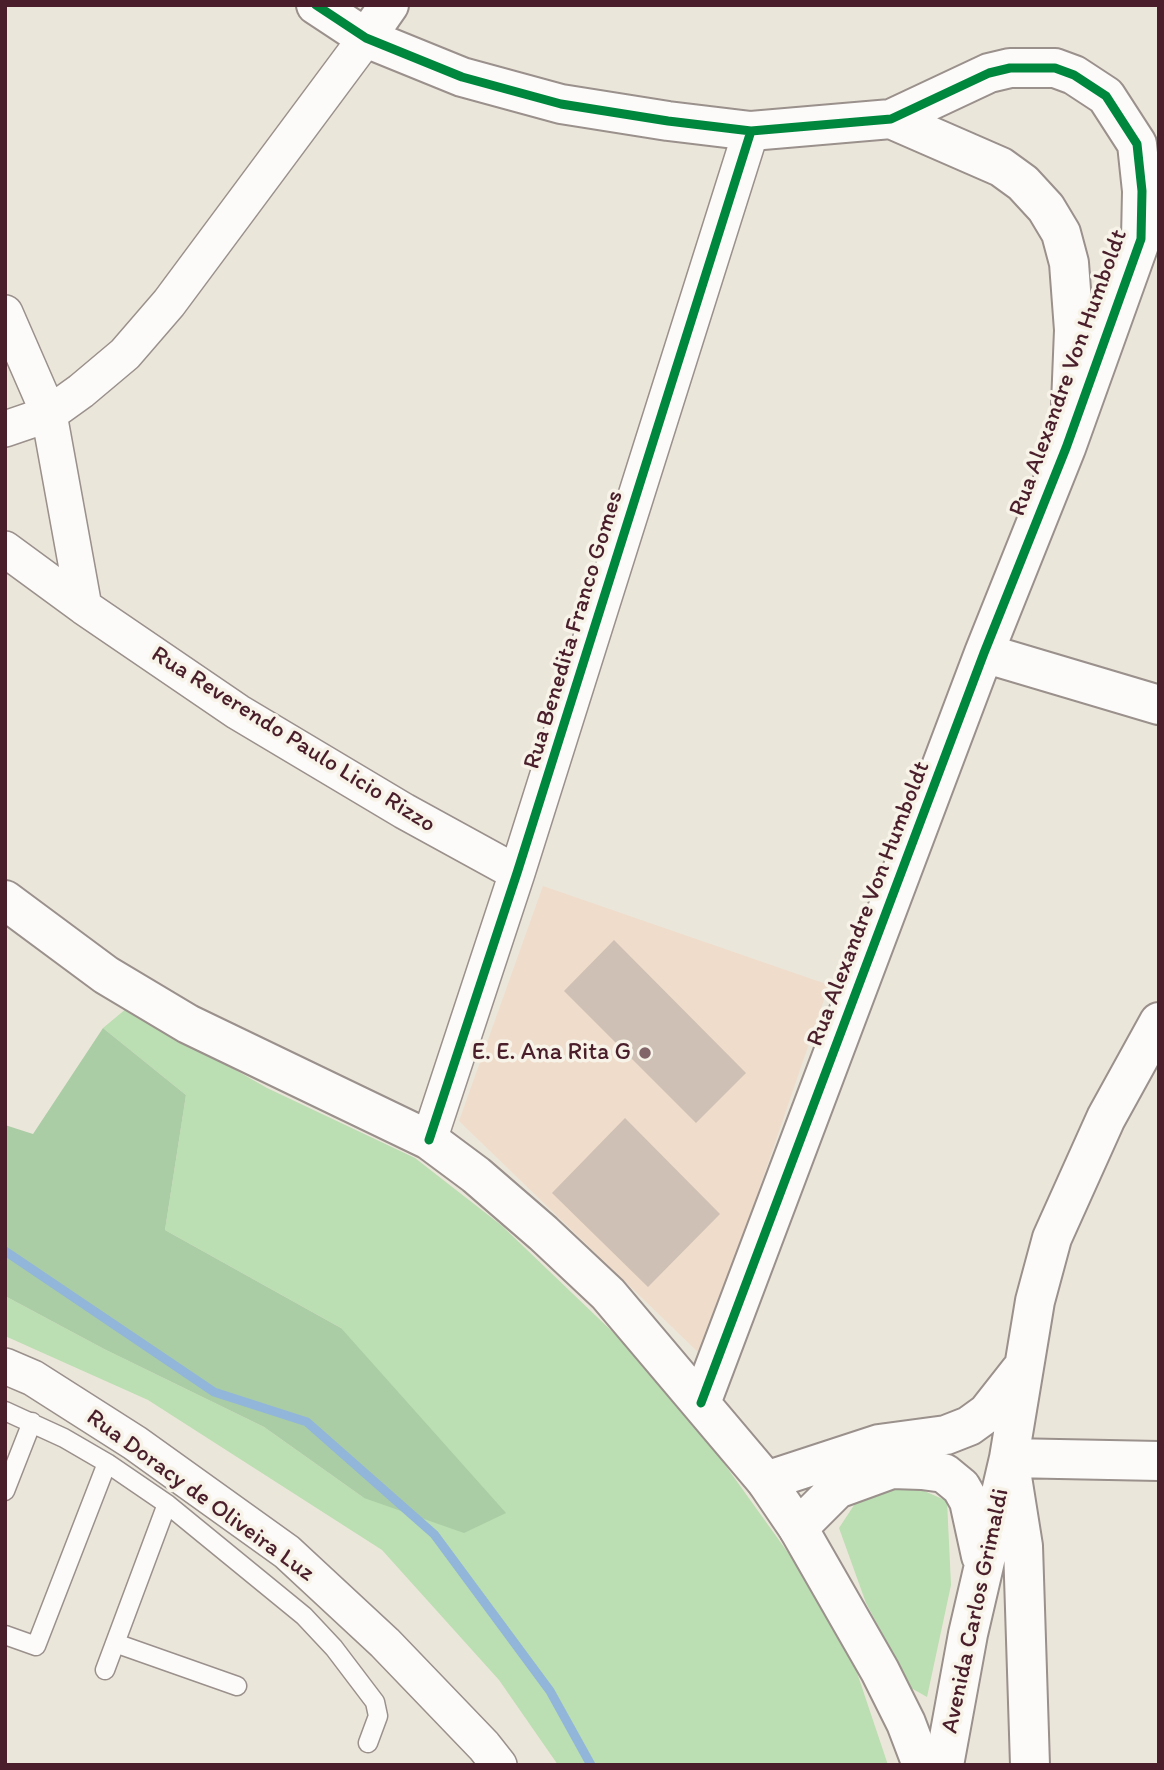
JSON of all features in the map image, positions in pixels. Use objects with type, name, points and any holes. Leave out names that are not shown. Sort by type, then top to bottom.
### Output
[{"type":"main road","name":"Rua Alexandre Von Humboldt","points":[[316,5],[366,38],[463,77],[561,104],[751,131],[891,119],[989,73],[1010,68],[1055,68],[1074,75],[1105,96],[1137,144],[1142,191],[1141,239],[1066,447],[984,653],[701,1403]]},
{"type":"main road","points":[[366,38],[389,5]]},
{"type":"main road","name":"Rua Alexandre Von Humboldt","points":[[891,119],[1001,167],[1023,183],[1046,208],[1061,233],[1069,263],[1074,330],[1072,402],[1066,447]]},
{"type":"main road","points":[[984,653],[1159,705]]},
{"type":"main road","points":[[5,900],[106,975],[188,1024],[429,1140],[495,1191],[543,1233],[599,1286],[766,1481],[798,1528],[880,1671],[906,1723],[922,1765]]},
{"type":"main road","points":[[1030,1765],[1023,1546],[1009,1458],[1035,1301],[1052,1238],[1106,1118],[1159,1022]]},
{"type":"main road","points":[[766,1481],[879,1444],[946,1435],[969,1426],[987,1413],[1024,1366]]},
{"type":"main road","points":[[1009,1458],[1159,1461]]},
{"type":"main road","name":"Avenida Carlos Grimaldi","points":[[944,1765],[968,1634],[1009,1458]]},
{"type":"main road","points":[[798,1528],[837,1489],[856,1480],[892,1469],[944,1473],[961,1487],[969,1501],[984,1566]]},
{"type":"street","points":[[5,429],[50,414],[82,391],[124,354],[169,303],[366,38]]},
{"type":"street","name":"Rua Benedita Franco Gomes","points":[[429,1140],[517,873],[751,131]]},
{"type":"street","points":[[5,313],[50,414],[84,607]]},
{"type":"street","name":"Rua Reverendo Paulo Licio Rizzo","points":[[5,548],[84,607],[238,712],[404,811],[517,873]]},
{"type":"street","name":"Rua Doracy de Oliveira Luz","points":[[5,1366],[33,1378],[135,1443],[287,1552],[385,1643],[499,1765]]},
{"type":"lane","points":[[5,1410],[107,1463],[167,1504],[304,1616],[334,1648],[374,1702],[378,1716],[368,1743]]},
{"type":"lane","points":[[5,1491],[32,1422]]},
{"type":"lane","points":[[5,1635],[36,1646],[107,1463]]},
{"type":"lane","points":[[105,1670],[167,1504]]},
{"type":"lane","points":[[115,1643],[237,1686]]},
{"type":"shaded area","name":"E. E. Ana Rita G","points":[[543,886],[829,985],[702,1356],[459,1121]]},
{"type":"green space","points":[[127,1008],[267,1088],[415,1158],[501,1225],[667,1384],[842,1628],[888,1765],[558,1765],[499,1680],[382,1550],[148,1400],[5,1336],[5,1296],[104,1349],[264,1427],[364,1498],[341,1328],[165,1230],[186,1095],[103,1028]]},
{"type":"green space","points":[[103,1028],[186,1095],[165,1230],[341,1328],[506,1513],[464,1533],[364,1498],[264,1427],[104,1349],[5,1296],[5,1125],[33,1134]]},
{"type":"green space","points":[[913,1486],[947,1501],[951,1585],[927,1697],[911,1688],[866,1603],[839,1528],[862,1493]]},
{"type":"building","points":[[614,940],[746,1073],[696,1123],[564,991]]},
{"type":"building","points":[[625,1118],[720,1214],[648,1287],[552,1193]]},
{"type":"waterway","points":[[5,1251],[214,1392],[307,1422],[434,1534],[550,1691],[591,1765]]},
{"type":"cycle path","points":[[316,5],[366,38],[462,77],[561,104],[751,131],[891,119],[989,73],[1010,68],[1055,68],[1074,75],[1106,96],[1137,144],[1142,191],[1141,239],[1066,448],[984,653],[701,1403]]},
{"type":"cycle path","points":[[429,1140],[517,873],[751,131]]},
{"type":"place","name":"E. E. Ana Rita G","points":[[645,1053]]}]
